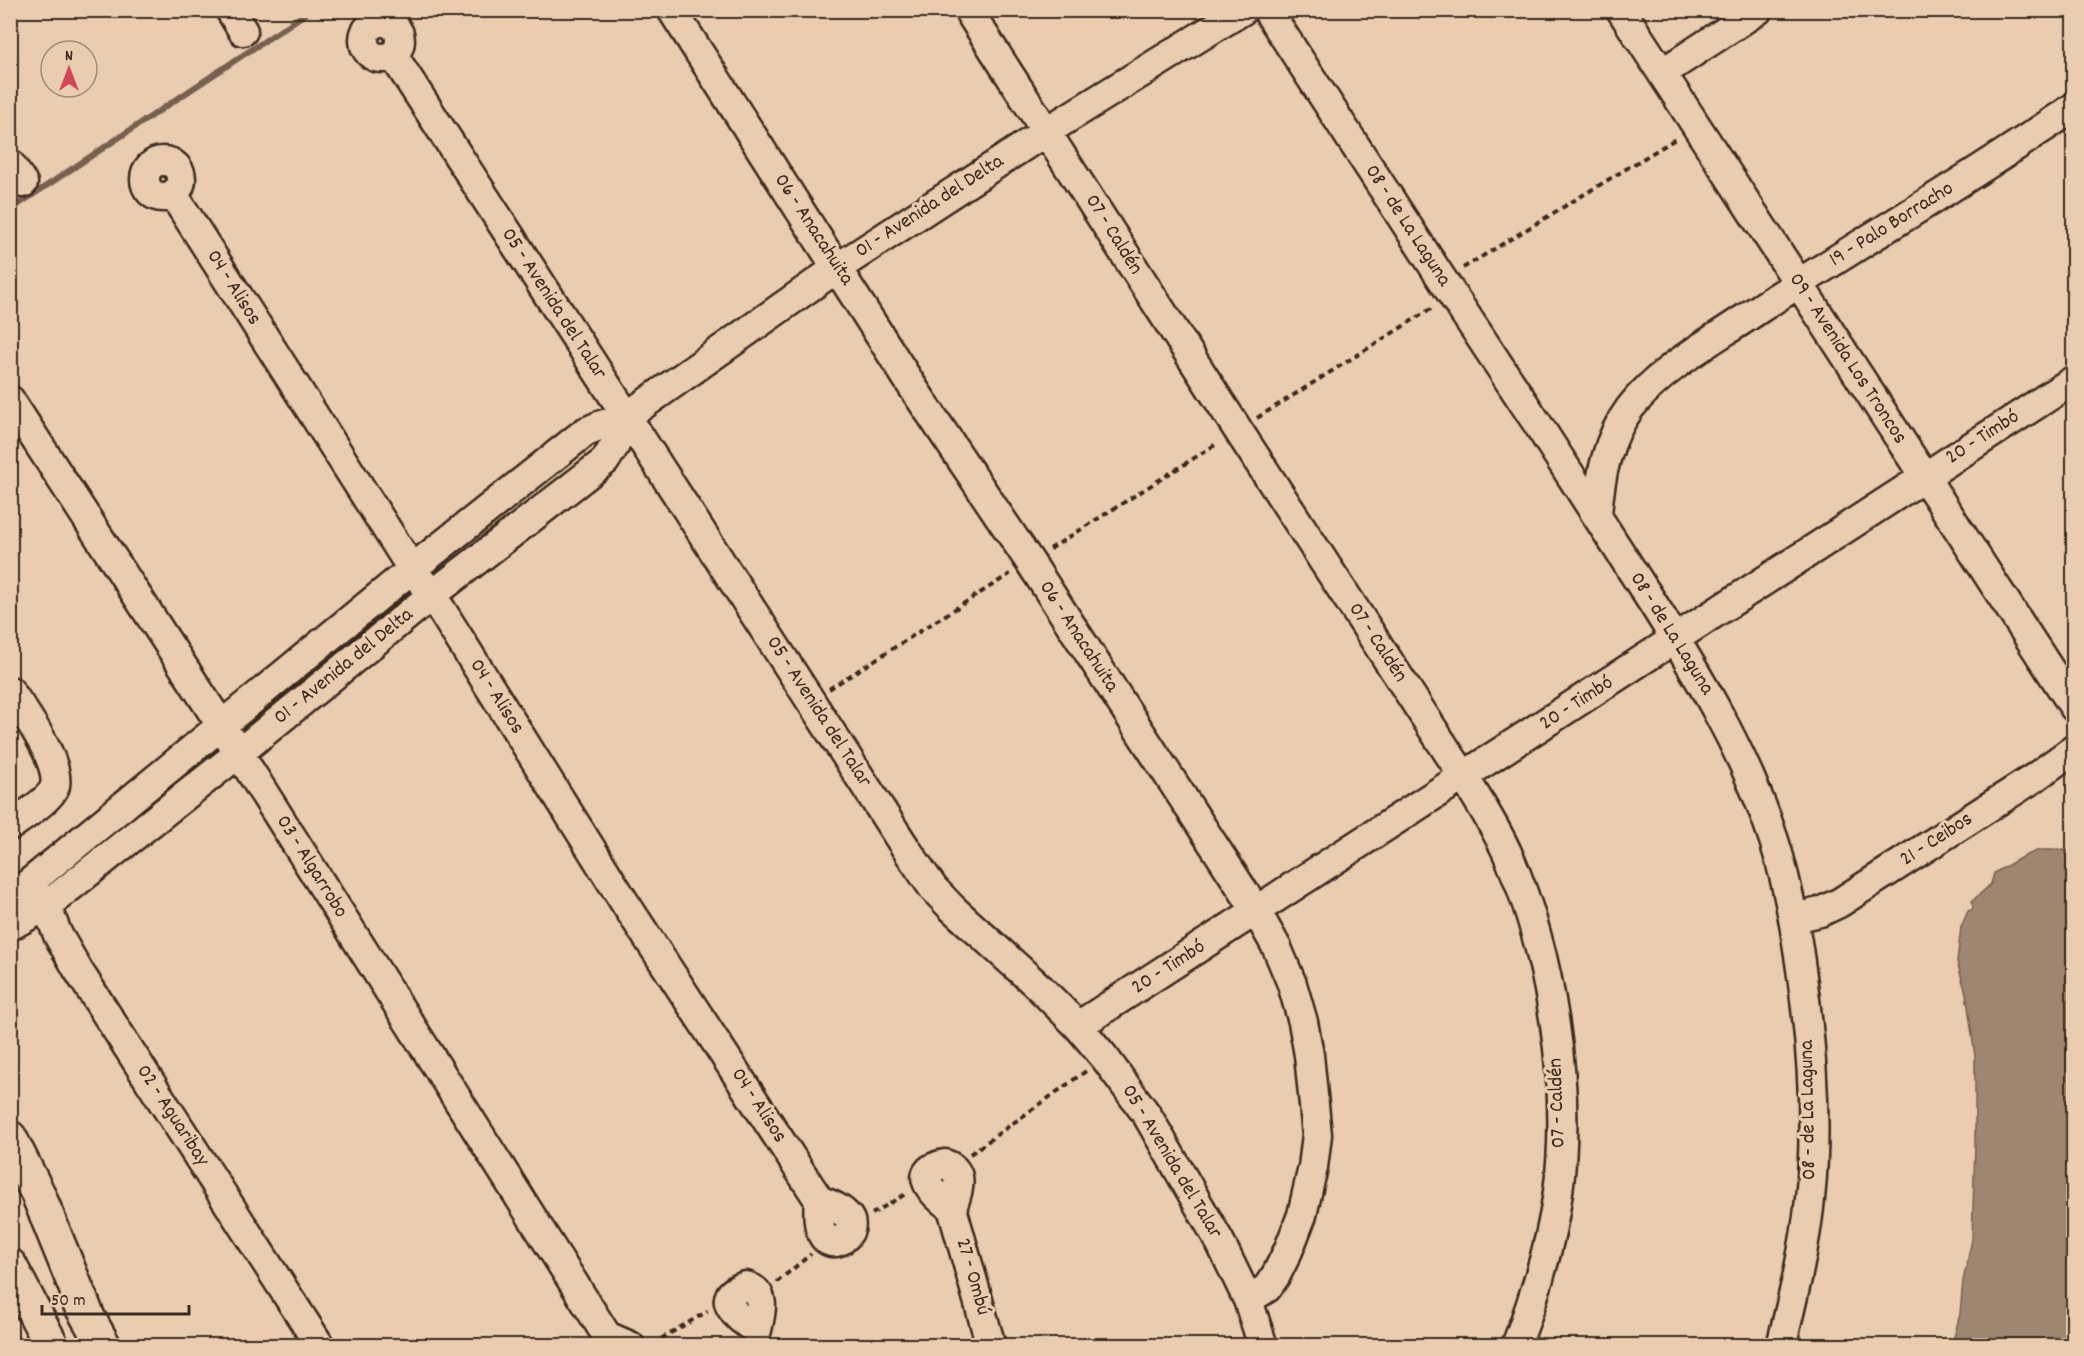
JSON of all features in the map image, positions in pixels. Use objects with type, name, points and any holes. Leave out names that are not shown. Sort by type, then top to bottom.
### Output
[{"type":"main road","points":[[10,1138],[38,1194],[87,1315]]},
{"type":"main road","points":[[10,1182],[104,1346]]},
{"type":"main road","points":[[10,1266],[52,1346]]},
{"type":"street","name":"06 - Anacahuita","points":[[672,10],[914,390],[1030,562],[1257,912],[1277,948],[1292,984],[1310,1054],[1317,1136],[1306,1196],[1288,1251],[1267,1288],[1248,1300]]},
{"type":"street","name":"07 - Caldén","points":[[968,10],[1464,777],[1508,856],[1522,892],[1553,1009],[1563,1124],[1558,1191],[1547,1251],[1516,1346]]},
{"type":"street","name":"01 - Avenida del Delta","points":[[16,890],[585,432],[601,424],[626,417],[837,268],[1047,131],[1243,10]]},
{"type":"street","name":"08 - de La Laguna","points":[[1267,10],[1597,515],[1705,687],[1768,822],[1794,918],[1806,1003],[1811,1065],[1813,1153],[1810,1200],[1801,1260],[1781,1346]]},
{"type":"street","name":"09 - Avenida Los Troncos","points":[[1621,10],[2073,707]]},
{"type":"street","points":[[1662,73],[1758,10]]},
{"type":"street","name":"05 - Avenida del Talar","points":[[393,55],[933,888],[1078,1026],[1105,1058],[1147,1116],[1220,1242],[1248,1300],[1263,1346]]},
{"type":"street","name":"19 - Palo Borracho","points":[[1597,515],[1599,484],[1606,454],[1630,409],[1667,372],[1798,283],[1973,175],[2073,106]]},
{"type":"street","name":"04 - Alisos","points":[[173,194],[412,569],[432,595],[625,903],[819,1200],[818,1225],[821,1235],[839,1234]]},
{"type":"street","name":"20 - Timbó","points":[[1078,1026],[1676,640],[2073,380]]},
{"type":"street","name":"03 - Algarrobo","points":[[10,400],[239,753],[615,1342]]},
{"type":"street","name":"01 - Avenida del Delta","points":[[10,926],[46,906],[239,753],[432,595],[604,461],[615,445],[626,417]]},
{"type":"street","points":[[10,691],[43,743],[53,764],[55,786],[49,796],[10,826]]},
{"type":"street","name":"21 - Ceibos","points":[[1794,918],[1820,912],[1839,903],[2034,778],[2073,749]]},
{"type":"street","name":"02 - Aguaribay","points":[[16,890],[46,906],[58,935],[78,970],[320,1346]]},
{"type":"street","name":"01 - Avenida del Delta","points":[[10,921],[46,906]]},
{"type":"street","points":[[945,1164],[953,1167],[958,1173],[959,1185],[952,1208],[933,1193],[927,1182],[927,1176],[931,1169],[945,1164]]},
{"type":"street","name":"27 - Ombú","points":[[952,1208],[991,1346]]},
{"type":"street","points":[[742,1294],[760,1295],[759,1338]]},
{"type":"path","points":[[1442,280],[1695,126]]},
{"type":"path","points":[[811,701],[1030,562]]},
{"type":"path","points":[[953,1167],[1105,1058]]},
{"type":"path","points":[[649,1346],[742,1294],[770,1287],[839,1234],[927,1182]]},
{"type":"shaded area","points":[[2039,850],[2073,852],[2073,1345],[1952,1345],[1960,1314],[1963,1281],[1972,1240],[1975,1145],[1975,1056],[1966,993],[1957,962],[1961,927],[1968,911],[1973,909],[1972,901],[1991,884],[1994,873]]},
{"type":"waterway","points":[[10,210],[311,10]]}]
